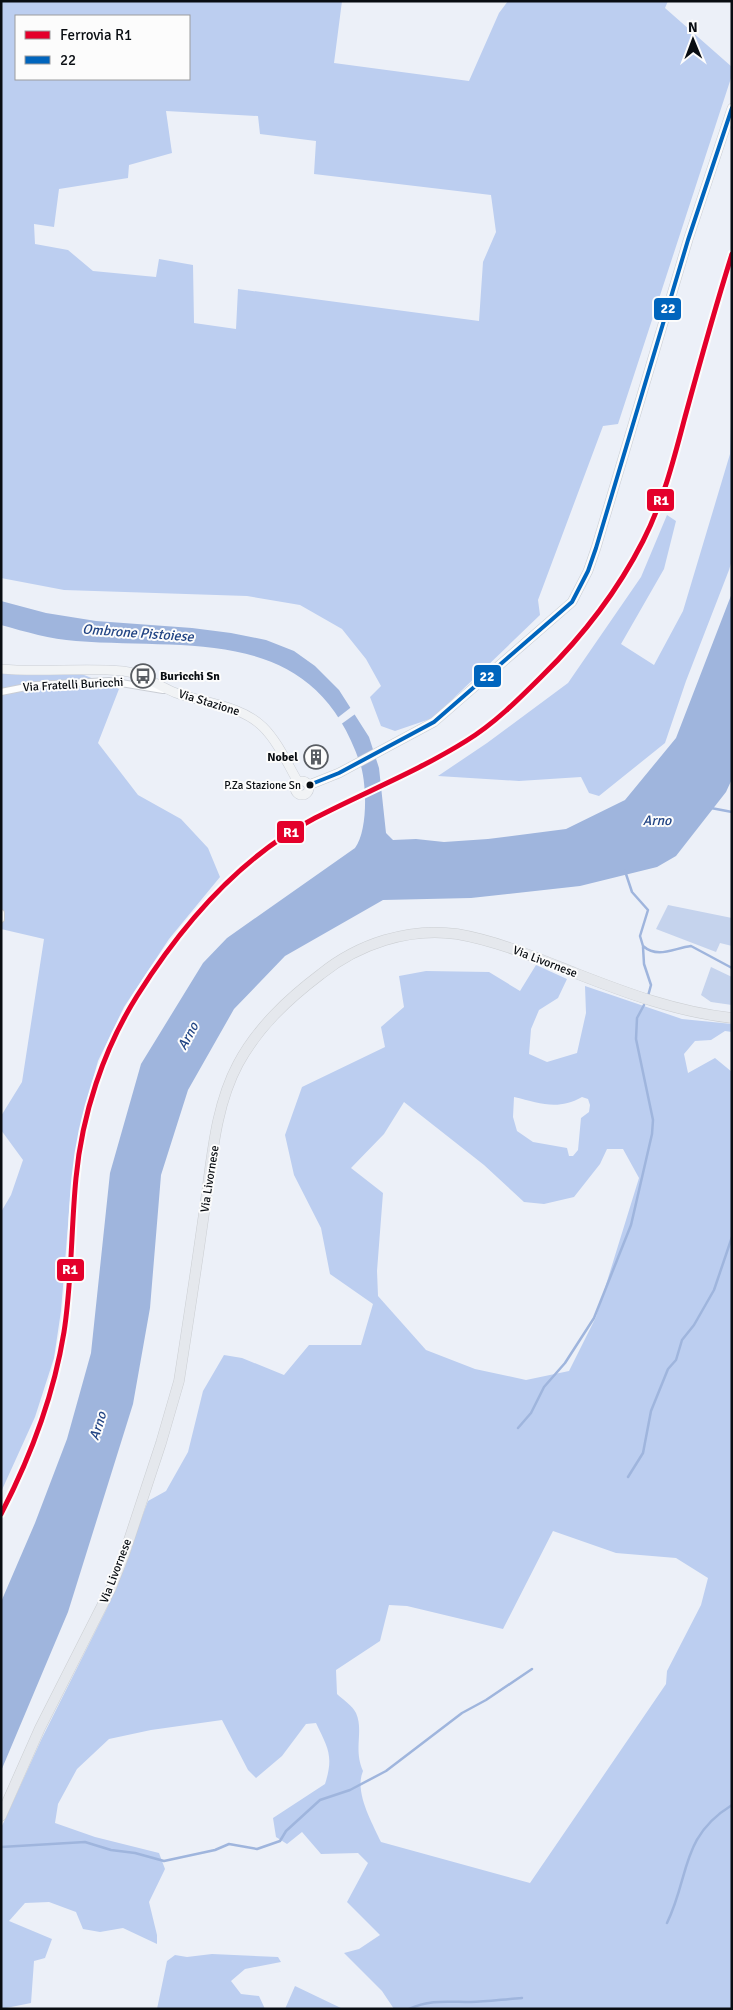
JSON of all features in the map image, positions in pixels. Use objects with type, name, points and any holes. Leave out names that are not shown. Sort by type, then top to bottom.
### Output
[{"type":"main road","name":"Via Livornese","points":[[1,1816],[40,1728],[99,1616],[124,1556],[172,1409],[179,1381],[213,1155],[226,1094],[237,1065],[254,1037],[280,1008],[336,962],[365,946],[397,937],[456,934],[529,954],[594,980],[675,1008],[732,1018]]},
{"type":"street","name":"Via Stazione","points":[[1,669],[126,671],[174,692],[248,716],[262,726],[274,740],[298,782],[294,789],[300,795],[308,792],[309,785],[339,773],[434,722],[572,602],[582,584],[596,548],[688,240],[732,108]]},
{"type":"street","name":"Via Fratelli Buricchi","points":[[1,692],[36,685],[109,681],[127,682],[174,692]]},
{"type":"street","points":[[298,782],[304,781],[309,785]]},
{"type":"street","points":[[1,914],[1,919]]},
{"type":"shaded area","points":[[1,1],[342,1],[334,63],[469,81],[499,13],[508,1],[668,1],[665,8],[732,67],[732,75],[618,424],[603,426],[538,600],[540,615],[433,718],[395,731],[381,726],[370,697],[381,686],[366,659],[342,629],[300,605],[247,596],[64,590],[1,578]],"holes":[[[166,111],[258,116],[260,134],[316,141],[314,174],[491,195],[496,232],[483,262],[479,321],[238,289],[236,329],[194,323],[193,265],[159,259],[156,277],[93,271],[68,250],[35,244],[34,224],[54,227],[59,189],[128,178],[129,165],[172,153]]]},
{"type":"shaded area","points":[[732,395],[732,560],[686,681],[665,743],[599,796],[589,793],[581,777],[519,781],[438,776],[487,743],[568,683],[641,577],[667,515],[676,521],[664,569],[621,644],[654,665],[683,611],[730,454]]},
{"type":"shaded area","points":[[1,673],[79,673],[119,689],[98,743],[138,795],[181,819],[208,848],[220,877],[169,939],[124,1007],[98,1061],[82,1118],[71,1188],[61,1311],[54,1358],[35,1417],[1,1492],[1,1212],[11,1195],[23,1160],[1,1130],[1,1116],[22,1082],[44,939],[1,929]]},
{"type":"shaded area","points":[[668,905],[732,918],[732,946],[720,943],[716,952],[656,929]]},
{"type":"shaded area","points":[[536,965],[567,979],[558,998],[539,1010],[531,1029],[529,1054],[547,1062],[577,1053],[586,1013],[585,986],[682,1019],[732,1024],[732,1032],[725,1031],[711,1040],[695,1041],[684,1054],[688,1073],[715,1058],[732,1072],[732,2009],[394,2009],[382,1991],[344,1953],[359,1949],[380,1935],[347,1902],[368,1863],[358,1853],[321,1854],[302,1832],[287,1844],[276,1837],[273,1818],[325,1784],[329,1766],[328,1752],[316,1723],[306,1724],[282,1756],[256,1778],[248,1770],[222,1720],[151,1730],[109,1739],[77,1769],[58,1804],[55,1823],[95,1837],[159,1853],[165,1869],[149,1902],[157,1935],[157,1944],[123,1928],[100,1932],[83,1929],[76,1912],[49,1902],[25,1903],[9,1921],[52,1939],[45,1958],[34,1961],[31,2003],[1,2009],[1,1828],[42,1738],[107,1608],[148,1501],[166,1491],[188,1452],[203,1391],[224,1355],[242,1358],[284,1375],[309,1345],[361,1345],[373,1304],[330,1274],[321,1228],[294,1175],[285,1135],[302,1087],[385,1047],[381,1027],[404,1007],[399,976],[426,971],[489,972],[520,991]],"holes":[[[514,1097],[556,1105],[582,1097],[588,1099],[590,1105],[589,1112],[581,1118],[578,1150],[573,1156],[569,1156],[567,1148],[533,1142],[517,1131],[513,1117]],[[404,1102],[484,1165],[524,1202],[544,1204],[574,1197],[600,1164],[607,1149],[623,1149],[639,1178],[596,1317],[569,1371],[526,1380],[475,1369],[426,1350],[378,1296],[377,1271],[383,1193],[351,1168],[384,1134]],[[553,1531],[616,1553],[676,1558],[708,1578],[701,1605],[667,1671],[666,1684],[530,1883],[381,1842],[362,1797],[361,1779],[363,1771],[358,1748],[359,1727],[356,1713],[337,1694],[336,1670],[380,1641],[389,1605],[407,1606],[503,1629]]]},
{"type":"shaded area","points":[[711,967],[732,977],[732,1005],[711,1002],[701,995]]},
{"type":"shaded area","points":[[212,1954],[278,1957],[281,1962],[245,1969],[231,1981],[241,1994],[259,1996],[265,2009],[157,2009],[167,1961],[175,1955],[187,1957]]},
{"type":"shaded area","points":[[295,1986],[343,2009],[285,2009]]},
{"type":"water","name":"Arno","points":[[732,593],[732,779],[726,792],[676,856],[657,867],[580,886],[471,898],[383,900],[285,956],[234,1009],[188,1090],[161,1175],[150,1308],[133,1404],[68,1612],[1,1771],[1,1602],[35,1523],[67,1439],[91,1353],[110,1173],[141,1064],[203,963],[227,938],[355,848],[362,830],[365,794],[360,763],[339,718],[312,687],[280,666],[244,653],[204,647],[76,641],[38,635],[1,625],[1,601],[46,613],[96,621],[192,628],[231,633],[266,640],[294,651],[315,666],[339,690],[369,737],[379,768],[386,833],[393,840],[416,839],[444,842],[488,839],[566,829],[625,800],[676,738]]},
{"type":"pier","points":[[354,705],[358,712],[340,725],[336,719]]},
{"type":"waterway","points":[[711,808],[732,812]]},
{"type":"waterway","points":[[625,871],[632,892],[648,910],[640,936],[643,946],[654,952],[666,952],[691,946],[732,968]]},
{"type":"waterway","points":[[643,947],[644,964],[651,985],[648,996]]},
{"type":"waterway","points":[[518,1428],[531,1413],[544,1387],[565,1363],[594,1318],[631,1225],[652,1134],[653,1120],[636,1039],[637,1018],[644,1005]]},
{"type":"waterway","points":[[628,1477],[643,1453],[651,1411],[668,1369],[676,1360],[682,1340],[694,1325],[714,1290],[732,1237]]},
{"type":"waterway","points":[[1,1847],[85,1842],[111,1850],[135,1853],[164,1861],[215,1850],[229,1844],[257,1849],[280,1841],[286,1831],[320,1800],[350,1790],[386,1771],[462,1713],[486,1700],[532,1669]]},
{"type":"waterway","points":[[667,1923],[695,1844],[703,1830],[715,1817],[732,1805]]},
{"type":"waterway","points":[[409,2009],[432,2002],[477,2002],[522,1998]]},
{"type":"rail line","name":"R1","points":[[1,1514],[22,1471],[40,1425],[60,1355],[67,1313],[76,1178],[83,1131],[89,1107],[104,1061],[137,996],[154,970],[193,919],[214,895],[262,852],[315,818],[429,762],[476,734],[496,719],[557,661],[598,613],[633,560],[662,496],[732,254]]},
{"type":"transit line","name":"22","points":[[309,785],[339,773],[434,722],[572,602],[588,571],[596,548],[688,240],[732,108]]},
{"type":"place","name":"Buricchi Sn","points":[[143,676]]},
{"type":"place","name":"Nobel","points":[[316,757]]},
{"type":"place","name":"P.Za Stazione Sn","points":[[310,785]]},
{"type":"water label","name":"Ombrone Pistoiese","points":[[138,633]]}]
